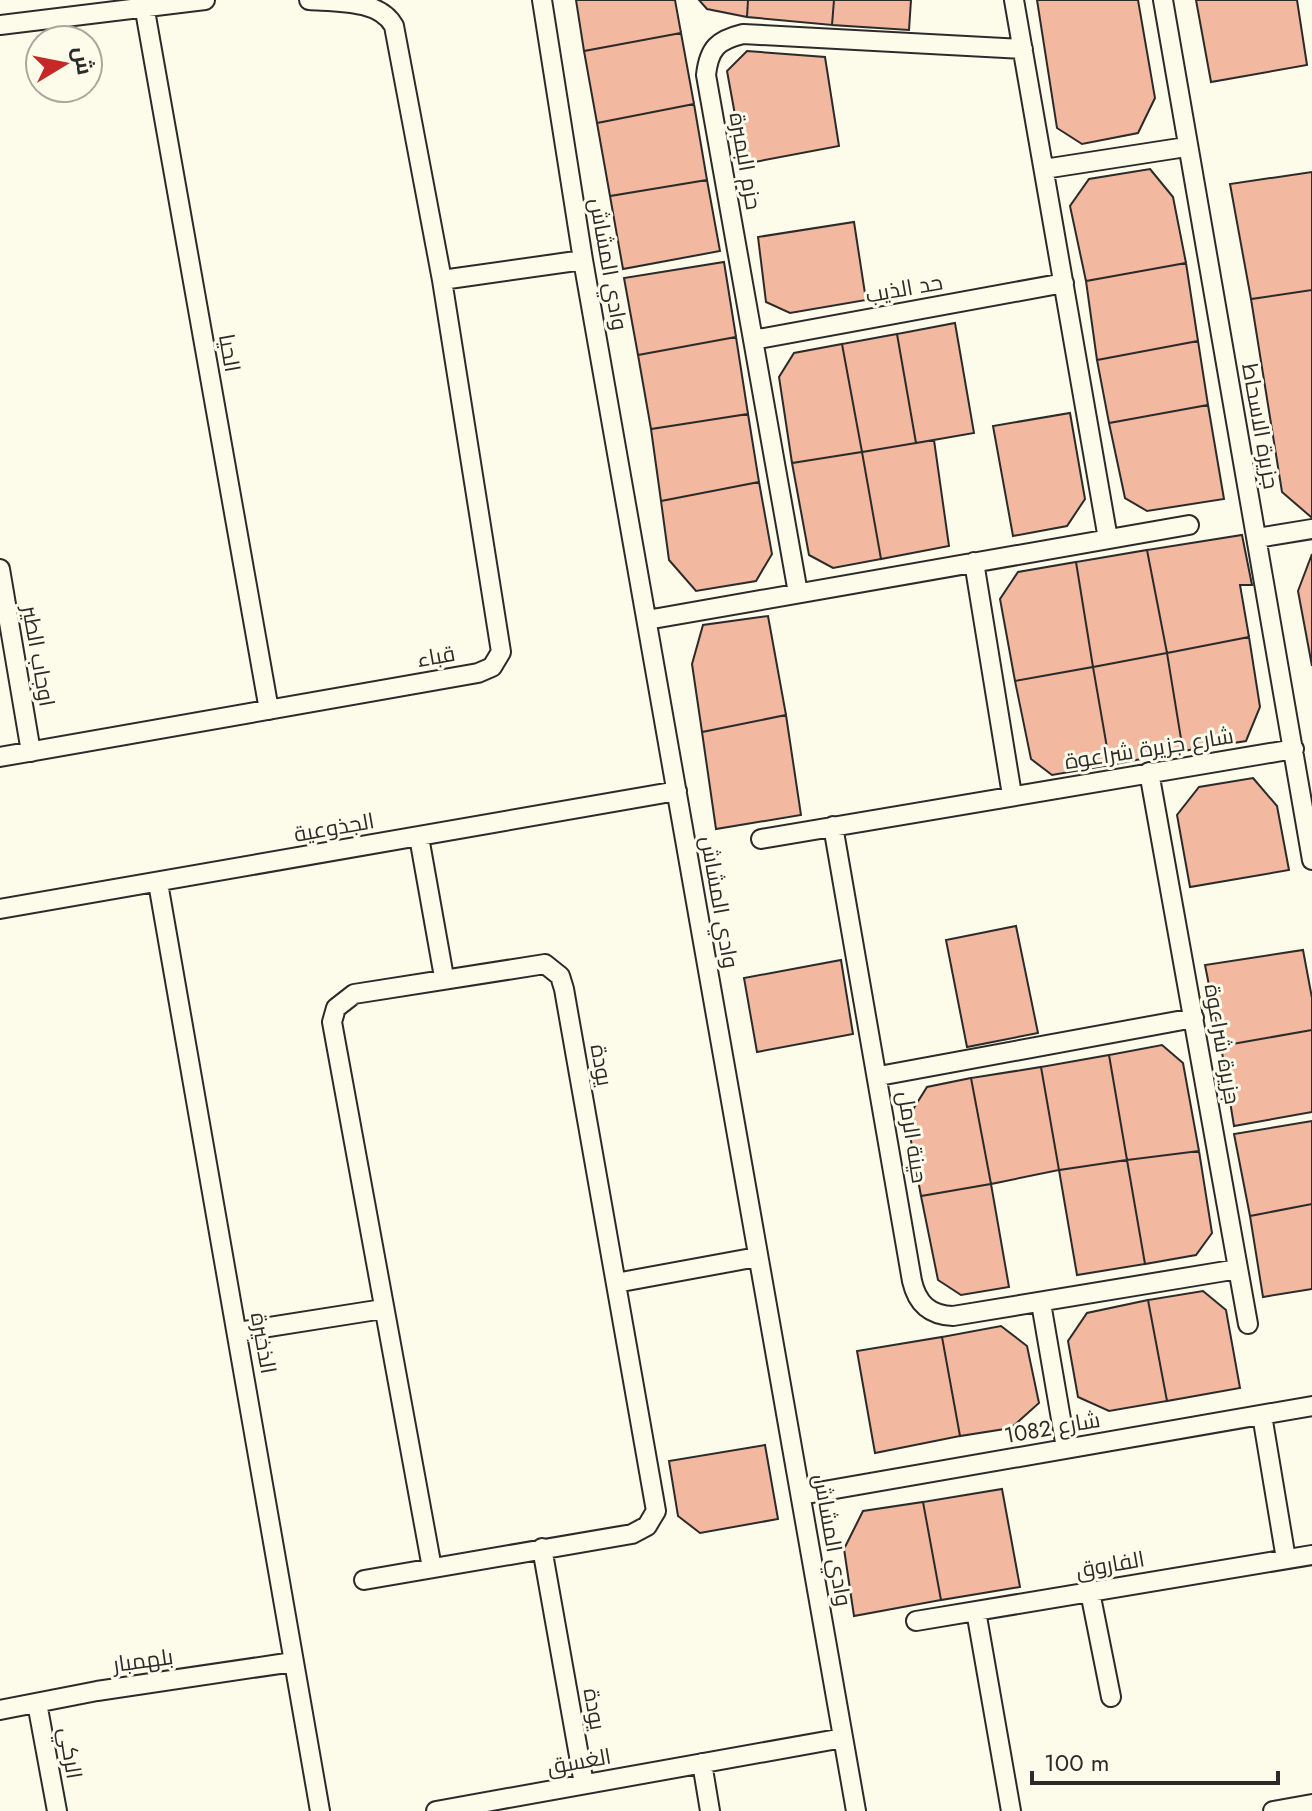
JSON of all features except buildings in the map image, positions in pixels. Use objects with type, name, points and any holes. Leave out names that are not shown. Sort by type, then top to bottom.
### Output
[{"type":"street","points":[[0,25],[144,5],[205,0]]},
{"type":"street","name":"قباء","points":[[0,757],[478,673],[492,667],[501,652],[442,280],[391,19],[371,4],[309,0]]},
{"type":"street","name":"وادي المشاش","points":[[542,0],[583,260],[856,1811]]},
{"type":"street","points":[[1014,0],[1108,539]]},
{"type":"street","name":"جزيرة الاسحاط","points":[[1163,0],[1186,147],[1312,860]]},
{"type":"street","name":"الحيا","points":[[144,5],[269,710]]},
{"type":"street","name":"حزم البمبرة","points":[[798,593],[706,75],[708,58],[715,45],[723,39],[743,34],[1023,49]]},
{"type":"street","points":[[1044,169],[1186,147]]},
{"type":"street","points":[[442,280],[583,260]]},
{"type":"street","name":"حد الذيب","points":[[753,340],[1064,283]]},
{"type":"street","points":[[647,620],[1189,525]]},
{"type":"street","points":[[1257,538],[1312,529]]},
{"type":"street","points":[[974,562],[1012,795]]},
{"type":"street","name":"اوجاب الطير","points":[[0,569],[31,752]]},
{"type":"street","name":"شارع جزيرة شراعوة","points":[[761,839],[1294,749]]},
{"type":"street","name":"جزيرة شراعوة","points":[[1149,772],[1248,1324]]},
{"type":"street","name":"الجذوعية","points":[[0,909],[677,791]]},
{"type":"street","points":[[833,826],[879,1076]]},
{"type":"street","points":[[419,837],[444,977]]},
{"type":"street","name":"الذخيرة","points":[[158,883],[320,1811]]},
{"type":"street","name":"يودة","points":[[364,1580],[632,1534],[647,1526],[656,1511],[560,976],[545,964],[530,963],[354,994],[336,1008],[332,1022],[432,1568]]},
{"type":"street","name":"حينة الرمل","points":[[1194,1018],[879,1076],[912,1281],[919,1301],[934,1313],[953,1316],[1238,1269]]},
{"type":"street","points":[[616,1283],[757,1257]]},
{"type":"street","points":[[1041,1303],[1066,1448]]},
{"type":"street","points":[[238,1332],[383,1309]]},
{"type":"street","name":"شارع 1082","points":[[801,1495],[1312,1406]]},
{"type":"street","points":[[1262,1415],[1286,1559]]},
{"type":"street","name":"يودة","points":[[542,1548],[584,1784]]},
{"type":"street","name":"الفاروق","points":[[916,1621],[1312,1555]]},
{"type":"street","points":[[1090,1592],[1111,1697]]},
{"type":"street","points":[[976,1611],[1011,1811]]},
{"type":"street","name":"بلهمبار","points":[[0,1710],[293,1662]]},
{"type":"street","name":"الركي","points":[[37,1703],[57,1811]]},
{"type":"street","name":"الغسق","points":[[436,1811],[843,1738]]},
{"type":"street","points":[[702,1763],[710,1811]]},
{"type":"street","points":[[1273,1811],[1312,1804]]}]
